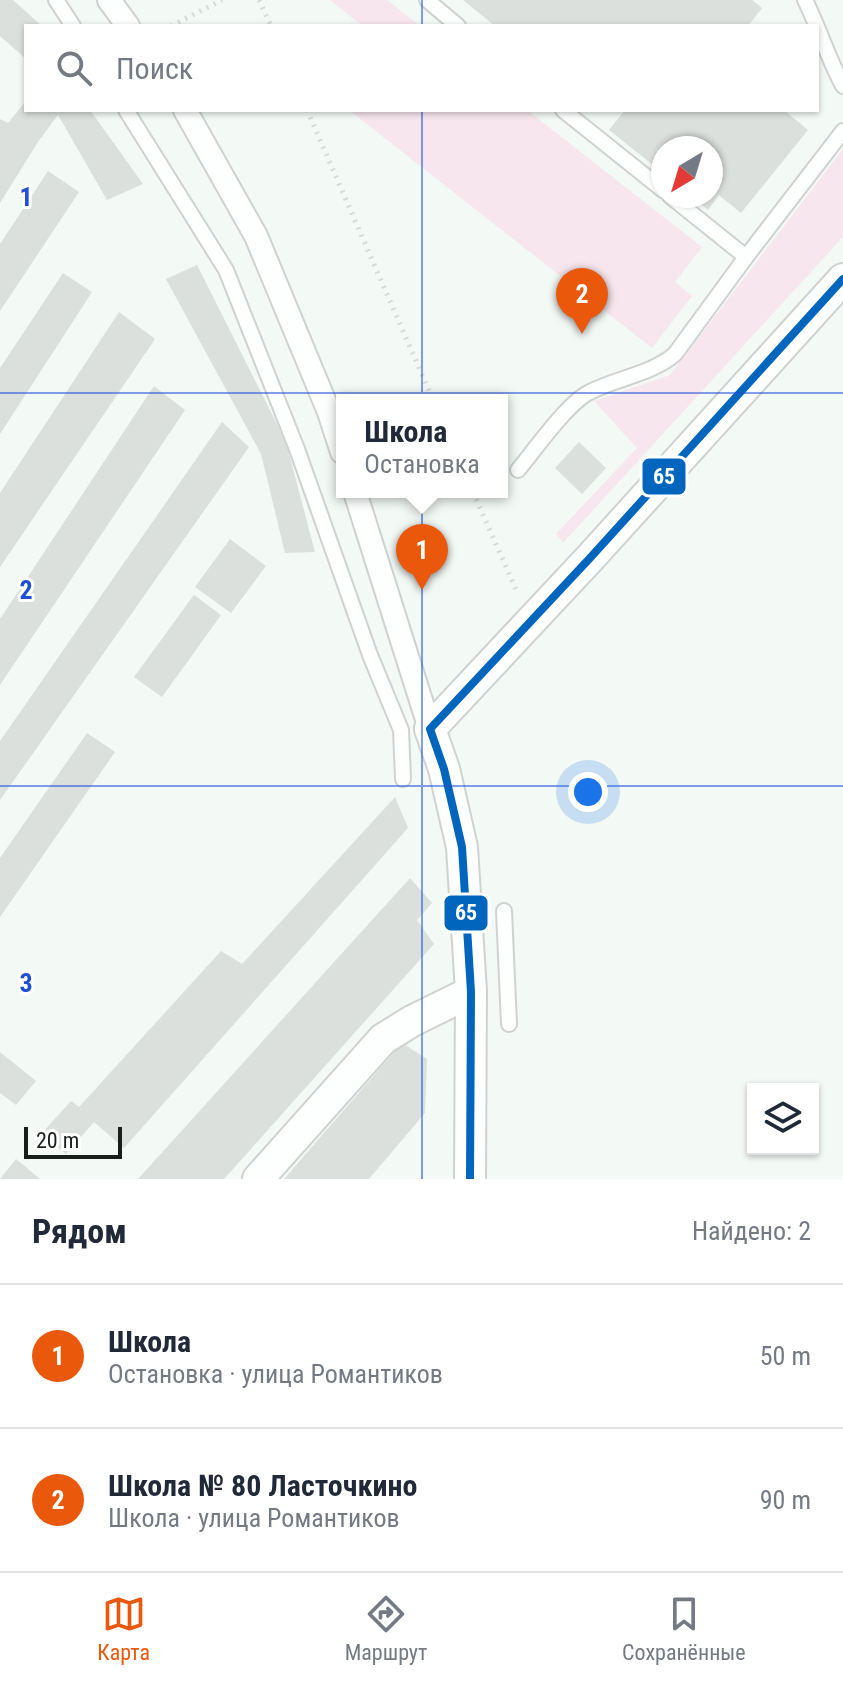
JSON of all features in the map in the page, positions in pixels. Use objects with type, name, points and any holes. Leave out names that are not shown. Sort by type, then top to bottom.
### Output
[{"type":"street","points":[[109,0],[127,24]]},
{"type":"street","points":[[186,112],[256,236],[336,434]]},
{"type":"street","points":[[430,729],[843,279]]},
{"type":"street","points":[[357,498],[444,769],[462,847],[471,992],[470,1179]]},
{"type":"street","points":[[258,1179],[383,1039],[471,992]]},
{"type":"lane","points":[[56,0],[72,24]]},
{"type":"lane","points":[[427,0],[456,24]]},
{"type":"lane","points":[[805,0],[817,24]]},
{"type":"lane","points":[[819,28],[829,60],[843,86]]},
{"type":"lane","points":[[127,112],[226,270],[297,449],[370,655],[401,730],[403,779]]},
{"type":"lane","points":[[566,112],[651,180]]},
{"type":"lane","points":[[518,470],[587,393],[663,365],[675,354],[843,131]]},
{"type":"lane","points":[[685,208],[746,257]]},
{"type":"lane","points":[[504,911],[509,1024]]},
{"type":"path","points":[[175,24],[222,0]]},
{"type":"path","points":[[259,0],[270,24]]},
{"type":"path","points":[[308,112],[430,394]]},
{"type":"path","points":[[476,498],[520,599]]},
{"type":"shaded area","points":[[330,0],[387,0],[417,24],[360,24]]},
{"type":"shaded area","points":[[352,112],[530,112],[702,247],[675,282],[692,296],[652,348]]},
{"type":"shaded area","points":[[843,149],[843,237],[563,543],[556,534],[637,448],[594,401],[670,375]]},
{"type":"building","points":[[0,0],[13,0],[40,24],[24,24],[24,57],[0,36]]},
{"type":"building","points":[[463,0],[752,0],[762,8],[750,24],[493,24]]},
{"type":"building","points":[[24,103],[24,112],[91,112],[143,184],[107,200],[58,115],[0,203],[0,119],[8,123]]},
{"type":"building","points":[[623,112],[786,112],[808,130],[741,213],[723,198],[723,136],[651,136],[651,163],[609,130]]},
{"type":"building","points":[[48,171],[79,192],[0,311],[0,244]]},
{"type":"building","points":[[197,265],[286,442],[315,552],[285,553],[261,454],[166,279]]},
{"type":"building","points":[[63,273],[92,292],[0,434],[0,368]]},
{"type":"building","points":[[119,312],[155,339],[0,567],[0,493]]},
{"type":"building","points":[[154,386],[185,410],[0,685],[0,619]]},
{"type":"building","points":[[222,422],[249,447],[0,800],[0,741]]},
{"type":"building","points":[[579,442],[606,468],[582,494],[555,468]]},
{"type":"building","points":[[230,539],[266,566],[231,613],[195,587]]},
{"type":"building","points":[[194,595],[221,615],[162,697],[134,677]]},
{"type":"building","points":[[87,733],[115,752],[0,917],[0,858]]},
{"type":"building","points":[[395,797],[408,828],[124,1148],[94,1122],[66,1154],[41,1134],[71,1101],[79,1107],[221,951],[242,964]]},
{"type":"building","points":[[410,878],[432,903],[417,920],[434,944],[224,1179],[138,1179]]},
{"type":"building","points":[[402,1043],[427,1059],[425,1113],[369,1179],[284,1179]]},
{"type":"building","points":[[0,1052],[36,1081],[16,1105],[0,1093]]},
{"type":"building","points":[[16,1159],[40,1179],[0,1179]]},
{"type":"transit line","name":"65","points":[[470,1179],[471,992],[462,847],[444,769],[430,729],[843,279]]},
{"type":"place","name":"Школа № 80 Ласточкино","points":[[582,334]]},
{"type":"place","name":"Школа","points":[[422,590]]}]
